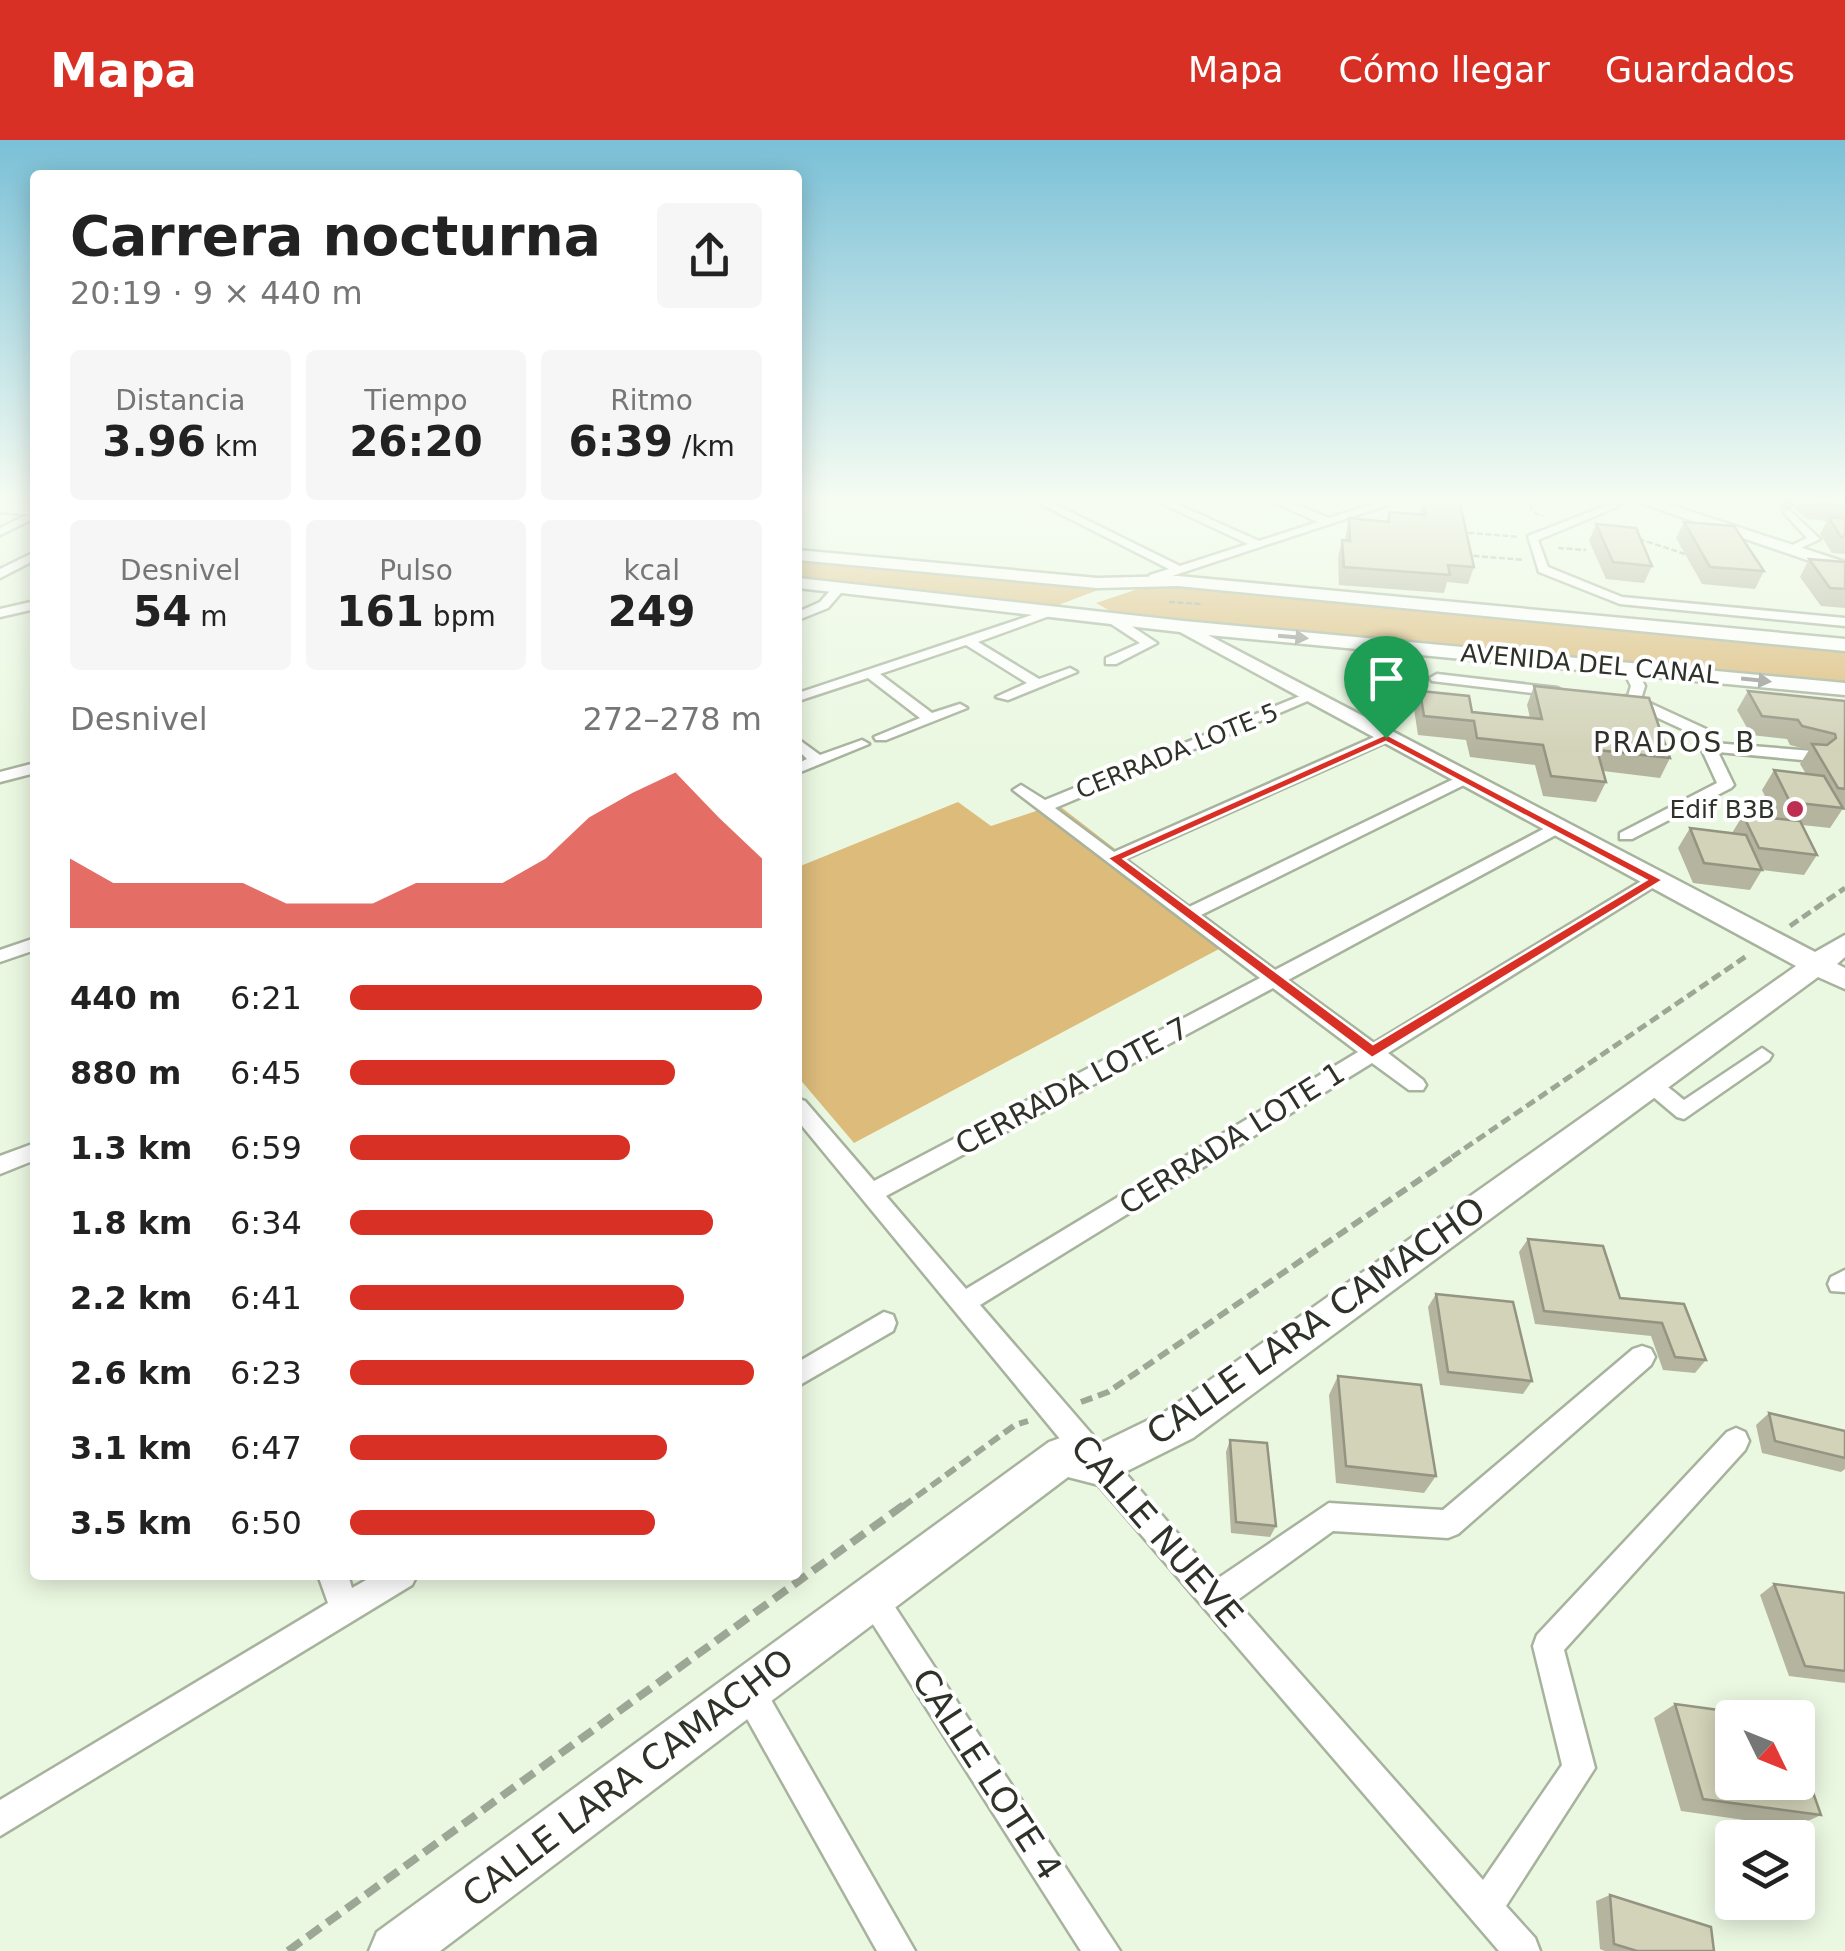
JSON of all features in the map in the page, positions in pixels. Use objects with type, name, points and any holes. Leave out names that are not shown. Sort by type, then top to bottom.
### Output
[{"type":"main road","name":"AVENIDA DEL CANAL","points":[[1096,582],[1134,585],[1178,582],[1845,644]]},
{"type":"main road","points":[[1057,611],[1144,582]]},
{"type":"main road","name":"AVENIDA DEL CANAL","points":[[802,583],[1184,627],[1845,689]]},
{"type":"main road","points":[[1184,627],[1201,641],[1656,880],[1836,963]]},
{"type":"main road","name":"CALLE LARA CAMACHO","points":[[396,1951],[1062,1456],[1099,1464],[1179,1426],[1648,1085],[1836,963]]},
{"type":"street","points":[[1577,582],[1633,602],[1845,622]]},
{"type":"street","points":[[802,614],[824,605],[840,587]]},
{"type":"street","points":[[1633,602],[1645,624]]},
{"type":"street","points":[[0,612],[30,606]]},
{"type":"street","points":[[802,696],[1057,611]]},
{"type":"street","points":[[1109,617],[1150,643],[1111,661]]},
{"type":"street","points":[[968,640],[1038,684]]},
{"type":"street","points":[[1629,668],[1638,686],[1632,701]]},
{"type":"street","points":[[1002,698],[1070,672]]},
{"type":"street","points":[[870,673],[931,719]]},
{"type":"street","points":[[1437,678],[1574,694]]},
{"type":"street","name":"CERRADA LOTE 5","points":[[1045,806],[1310,697]]},
{"type":"street","points":[[1613,699],[1632,701],[1701,732],[1726,786],[1626,836]]},
{"type":"street","points":[[882,737],[960,708]]},
{"type":"street","points":[[1114,858],[1386,738]]},
{"type":"street","points":[[802,766],[862,744]]},
{"type":"street","points":[[802,747],[817,760]]},
{"type":"street","points":[[1708,747],[1813,756]]},
{"type":"street","points":[[0,778],[30,769]]},
{"type":"street","points":[[1188,914],[1465,779]]},
{"type":"street","points":[[1022,790],[1416,1085]]},
{"type":"street","name":"CERRADA LOTE 7","points":[[870,1194],[1557,828]]},
{"type":"street","name":"CERRADA LOTE 1","points":[[963,1303],[1656,880]]},
{"type":"street","points":[[1,952],[30,945]]},
{"type":"street","points":[[1648,1085],[1684,1111],[1762,1055]]},
{"type":"street","name":"CALLE NUEVE","points":[[802,1112],[1099,1464],[1522,1951]]},
{"type":"street","points":[[0,1165],[30,1153]]},
{"type":"street","points":[[802,1373],[884,1324]]},
{"type":"street","points":[[1214,1598],[1329,1517],[1448,1524],[1642,1357]]},
{"type":"street","points":[[1484,1908],[1579,1768],[1548,1646],[1736,1441]]},
{"type":"street","points":[[335,1580],[345,1610]]},
{"type":"street","points":[[0,1819],[394,1580]]},
{"type":"street","name":"CALLE LOTE 4","points":[[872,1597],[1102,1951]]},
{"type":"street","points":[[747,1688],[897,1951]]},
{"type":"shaded area","points":[[803,582],[1013,582],[1098,590],[1048,609]]},
{"type":"shaded area","points":[[1183,585],[1845,651],[1845,683],[1112,612],[1096,603],[1138,589]]},
{"type":"shaded area","points":[[958,802],[991,826],[1057,804],[1234,941],[854,1143],[802,1082],[802,865]]},
{"type":"building","points":[[1825,582],[1845,582],[1845,589],[1830,588]]},
{"type":"building","points":[[1534,686],[1649,698],[1670,758],[1597,750],[1606,782],[1551,776],[1543,745],[1477,738],[1474,721],[1424,716],[1420,691],[1469,696],[1472,712],[1542,719]]},
{"type":"building","points":[[1748,691],[1845,701],[1845,789],[1838,788],[1812,744],[1827,745],[1836,738],[1835,734],[1802,726],[1798,720],[1762,716]]},
{"type":"building","points":[[1774,770],[1824,776],[1843,808],[1790,802]]},
{"type":"building","points":[[1743,815],[1800,821],[1817,855],[1759,848]]},
{"type":"building","points":[[1690,828],[1746,835],[1762,870],[1704,863]]},
{"type":"building","points":[[1528,1239],[1603,1246],[1620,1298],[1684,1304],[1706,1360],[1675,1357],[1662,1323],[1544,1311]]},
{"type":"building","points":[[1436,1294],[1513,1302],[1532,1381],[1448,1372]]},
{"type":"building","points":[[1338,1376],[1421,1385],[1436,1476],[1346,1466]]},
{"type":"building","points":[[1769,1413],[1845,1431],[1845,1458],[1775,1441]]},
{"type":"building","points":[[1230,1440],[1267,1443],[1276,1526],[1236,1522]]},
{"type":"building","points":[[1774,1584],[1845,1593],[1845,1671],[1805,1666]]},
{"type":"building","points":[[1675,1704],[1715,1709],[1715,1800],[1815,1798],[1821,1815],[1703,1799]]},
{"type":"building","points":[[1610,1895],[1711,1927],[1714,1951],[1637,1951],[1614,1944]]},
{"type":"place","name":"Edif B3B","points":[[1795,809]]},
{"type":"district","name":"PRADOS B","points":[[1675,742]]},
{"type":"route","points":[[1386,738],[1656,880],[1372,1052],[1114,858],[1386,738]]}]
